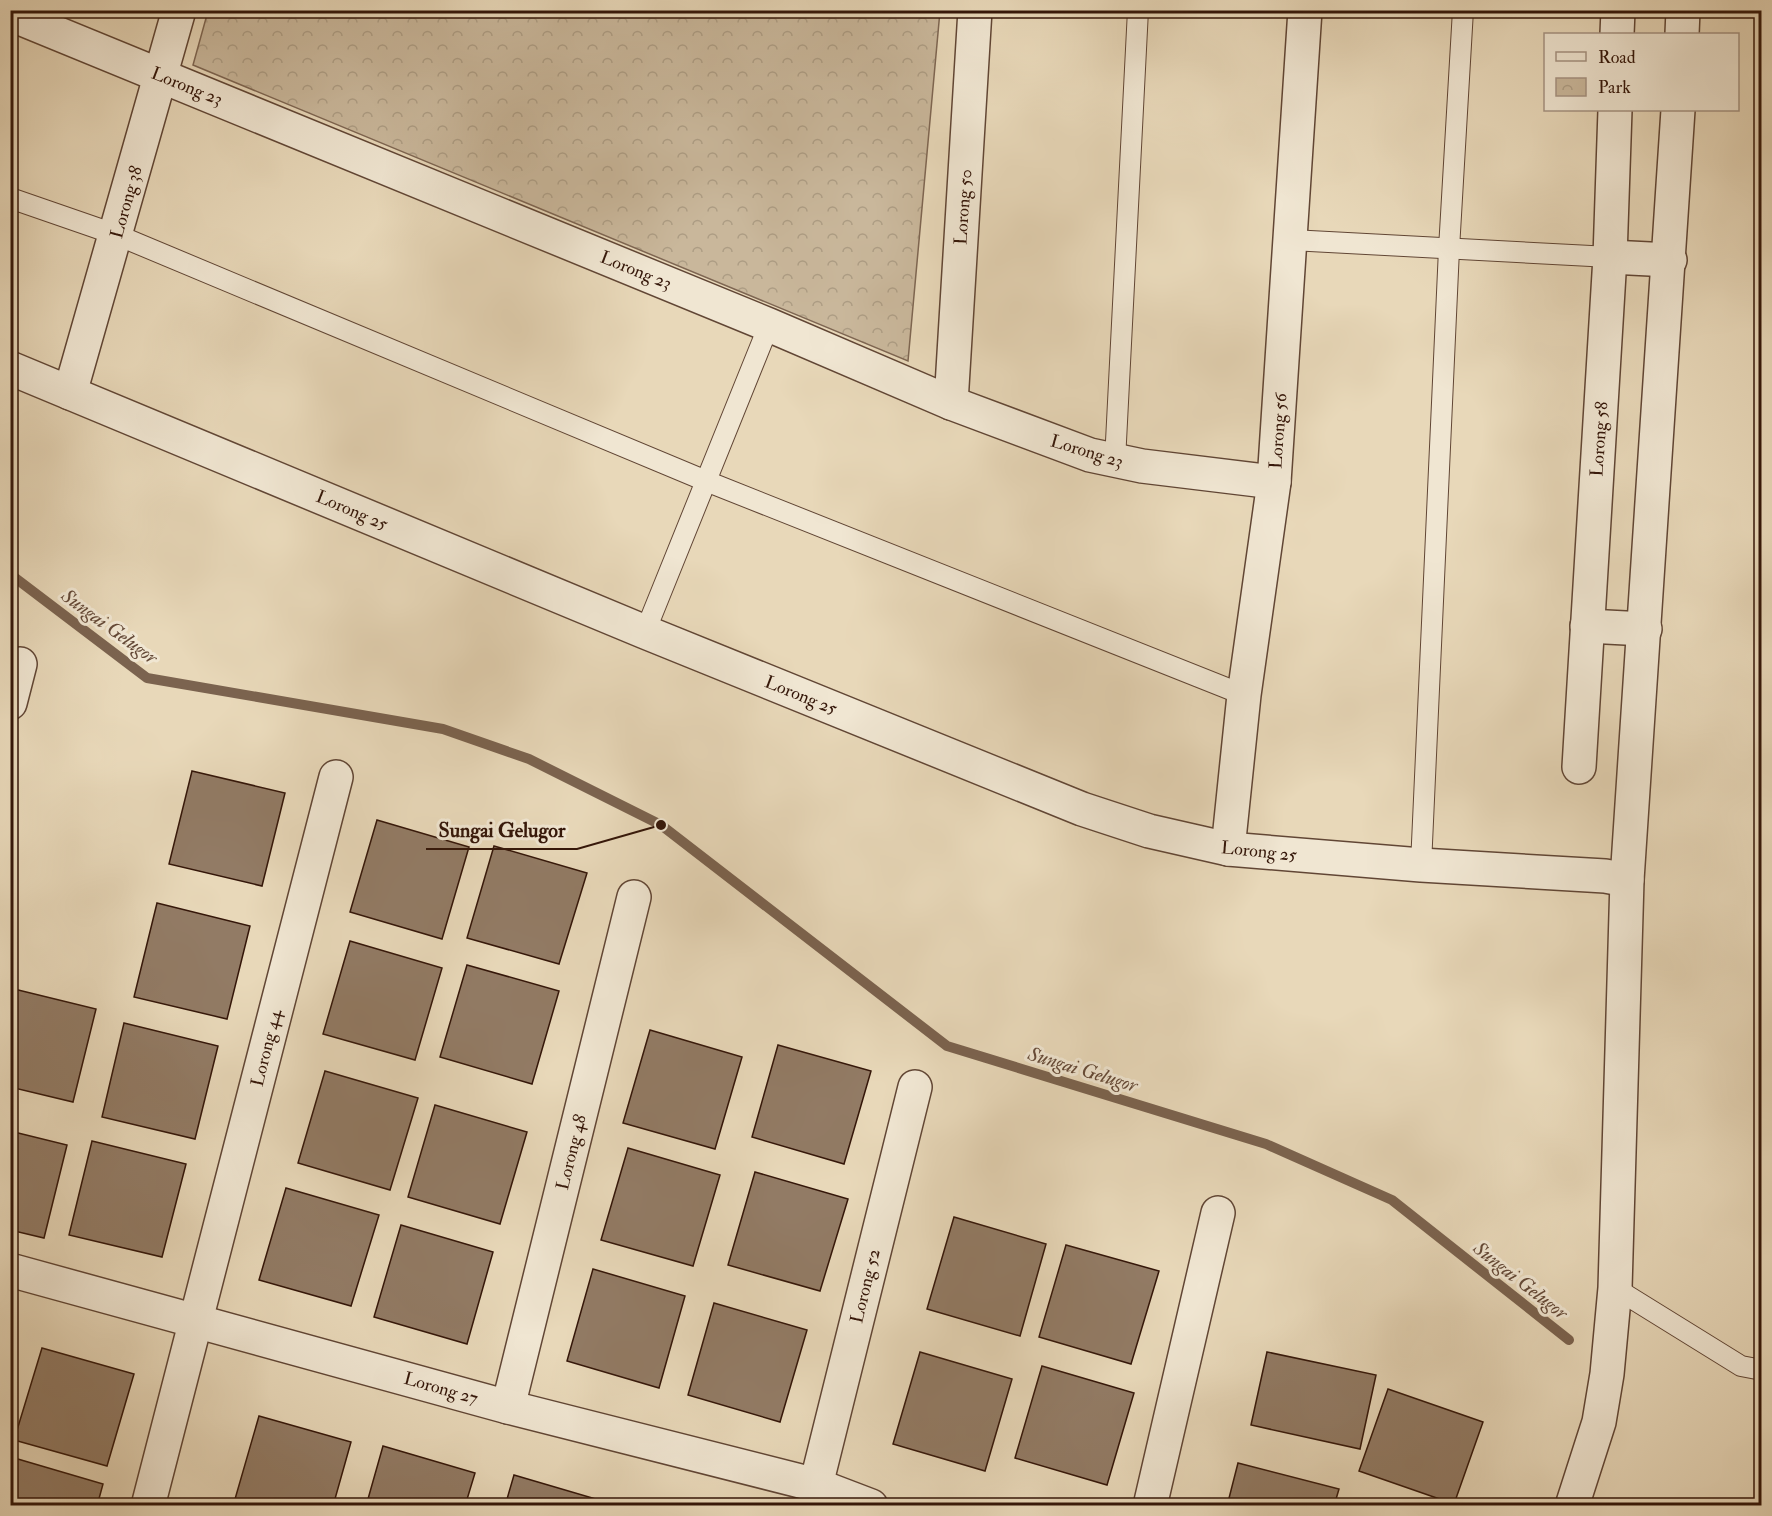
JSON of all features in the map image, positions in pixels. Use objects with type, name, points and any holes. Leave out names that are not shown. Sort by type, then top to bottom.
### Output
[{"type":"street","name":"Lorong 38","points":[[70,393],[117,235],[179,10]]},
{"type":"street","name":"Lorong 50","points":[[951,403],[975,10]]},
{"type":"street","name":"Lorong 56","points":[[1227,849],[1244,695],[1274,482],[1292,240],[1305,10]]},
{"type":"street","points":[[1617,33],[1618,10]]},
{"type":"street","points":[[1682,33],[1683,10]]},
{"type":"street","name":"Lorong 23","points":[[10,14],[769,325],[951,403],[1115,461],[1274,482]]},
{"type":"street","name":"Lorong 58","points":[[1579,767],[1610,257],[1615,111]]},
{"type":"street","points":[[1572,1506],[1599,1422],[1607,1374],[1615,1288],[1627,880],[1646,629],[1678,111]]},
{"type":"street","points":[[1610,257],[1670,260]]},
{"type":"street","name":"Lorong 25","points":[[10,368],[645,632],[1082,809],[1149,831],[1227,849],[1421,865],[1605,876],[1627,880]]},
{"type":"street","points":[[1587,626],[1646,629]]},
{"type":"street","points":[[10,703],[20,664]]},
{"type":"street","name":"Lorong 44","points":[[148,1506],[336,777]]},
{"type":"street","name":"Lorong 48","points":[[508,1407],[634,897]]},
{"type":"street","name":"Lorong 52","points":[[816,1485],[915,1087]]},
{"type":"street","points":[[1150,1506],[1218,1213]]},
{"type":"street","name":"Lorong 27","points":[[10,1270],[196,1319],[508,1407],[816,1485],[870,1506]]},
{"type":"lane","points":[[1115,461],[1138,10]]},
{"type":"lane","points":[[1421,865],[1449,249],[1463,10]]},
{"type":"lane","points":[[10,198],[117,235],[706,481],[1244,695]]},
{"type":"lane","points":[[1292,240],[1610,257]]},
{"type":"lane","points":[[645,632],[769,325]]},
{"type":"lane","points":[[1615,1288],[1741,1366],[1761,1370]]},
{"type":"green space","points":[[208,11],[940,11],[908,361],[193,65]]},
{"type":"building","points":[[192,771],[285,793],[262,886],[169,864]]},
{"type":"building","points":[[377,820],[469,847],[442,939],[350,912]]},
{"type":"building","points":[[494,846],[587,873],[559,964],[467,938]]},
{"type":"building","points":[[157,903],[250,926],[227,1019],[134,997]]},
{"type":"building","points":[[350,941],[442,968],[415,1060],[323,1034]]},
{"type":"building","points":[[467,965],[559,991],[532,1084],[440,1057]]},
{"type":"building","points":[[10,988],[96,1009],[73,1102],[10,1087]]},
{"type":"building","points":[[124,1023],[218,1046],[195,1139],[102,1117]]},
{"type":"building","points":[[650,1030],[742,1057],[715,1149],[623,1123]]},
{"type":"building","points":[[778,1045],[871,1071],[844,1164],[752,1137]]},
{"type":"building","points":[[325,1071],[418,1098],[390,1190],[298,1163]]},
{"type":"building","points":[[435,1105],[527,1132],[500,1224],[408,1197]]},
{"type":"building","points":[[10,1131],[67,1145],[44,1238],[10,1230]]},
{"type":"building","points":[[92,1141],[186,1164],[162,1257],[69,1235]]},
{"type":"building","points":[[628,1148],[720,1175],[693,1266],[601,1240]]},
{"type":"building","points":[[755,1172],[848,1199],[820,1291],[728,1265]]},
{"type":"building","points":[[286,1188],[379,1215],[351,1306],[259,1280]]},
{"type":"building","points":[[954,1217],[1046,1244],[1020,1336],[927,1309]]},
{"type":"building","points":[[401,1225],[493,1252],[467,1344],[374,1317]]},
{"type":"building","points":[[1066,1245],[1159,1271],[1131,1364],[1039,1337]]},
{"type":"building","points":[[593,1269],[685,1296],[659,1388],[567,1361]]},
{"type":"building","points":[[714,1303],[807,1330],[780,1422],[688,1395]]},
{"type":"building","points":[[42,1348],[134,1374],[107,1466],[14,1440]]},
{"type":"building","points":[[920,1352],[1012,1379],[985,1471],[893,1444]]},
{"type":"building","points":[[1267,1352],[1376,1375],[1360,1449],[1251,1425]]},
{"type":"building","points":[[1042,1366],[1134,1393],[1107,1485],[1015,1458]]},
{"type":"building","points":[[1388,1389],[1483,1422],[1454,1504],[1359,1471]]},
{"type":"building","points":[[259,1416],[351,1442],[333,1506],[233,1506]]},
{"type":"building","points":[[383,1446],[475,1473],[465,1506],[366,1506]]},
{"type":"building","points":[[11,1457],[103,1484],[97,1506],[10,1506]]},
{"type":"building","points":[[1238,1463],[1339,1489],[1334,1506],[1227,1506]]},
{"type":"building","points":[[514,1475],[606,1502],[605,1506],[505,1506]]},
{"type":"waterway","name":"Sungai Gelugor","points":[[10,574],[147,678],[443,729],[529,759],[661,825],[947,1046],[1266,1144],[1392,1200],[1569,1340]]},
{"type":"place","name":"Sungai Gelugor","points":[[661,825]]}]
